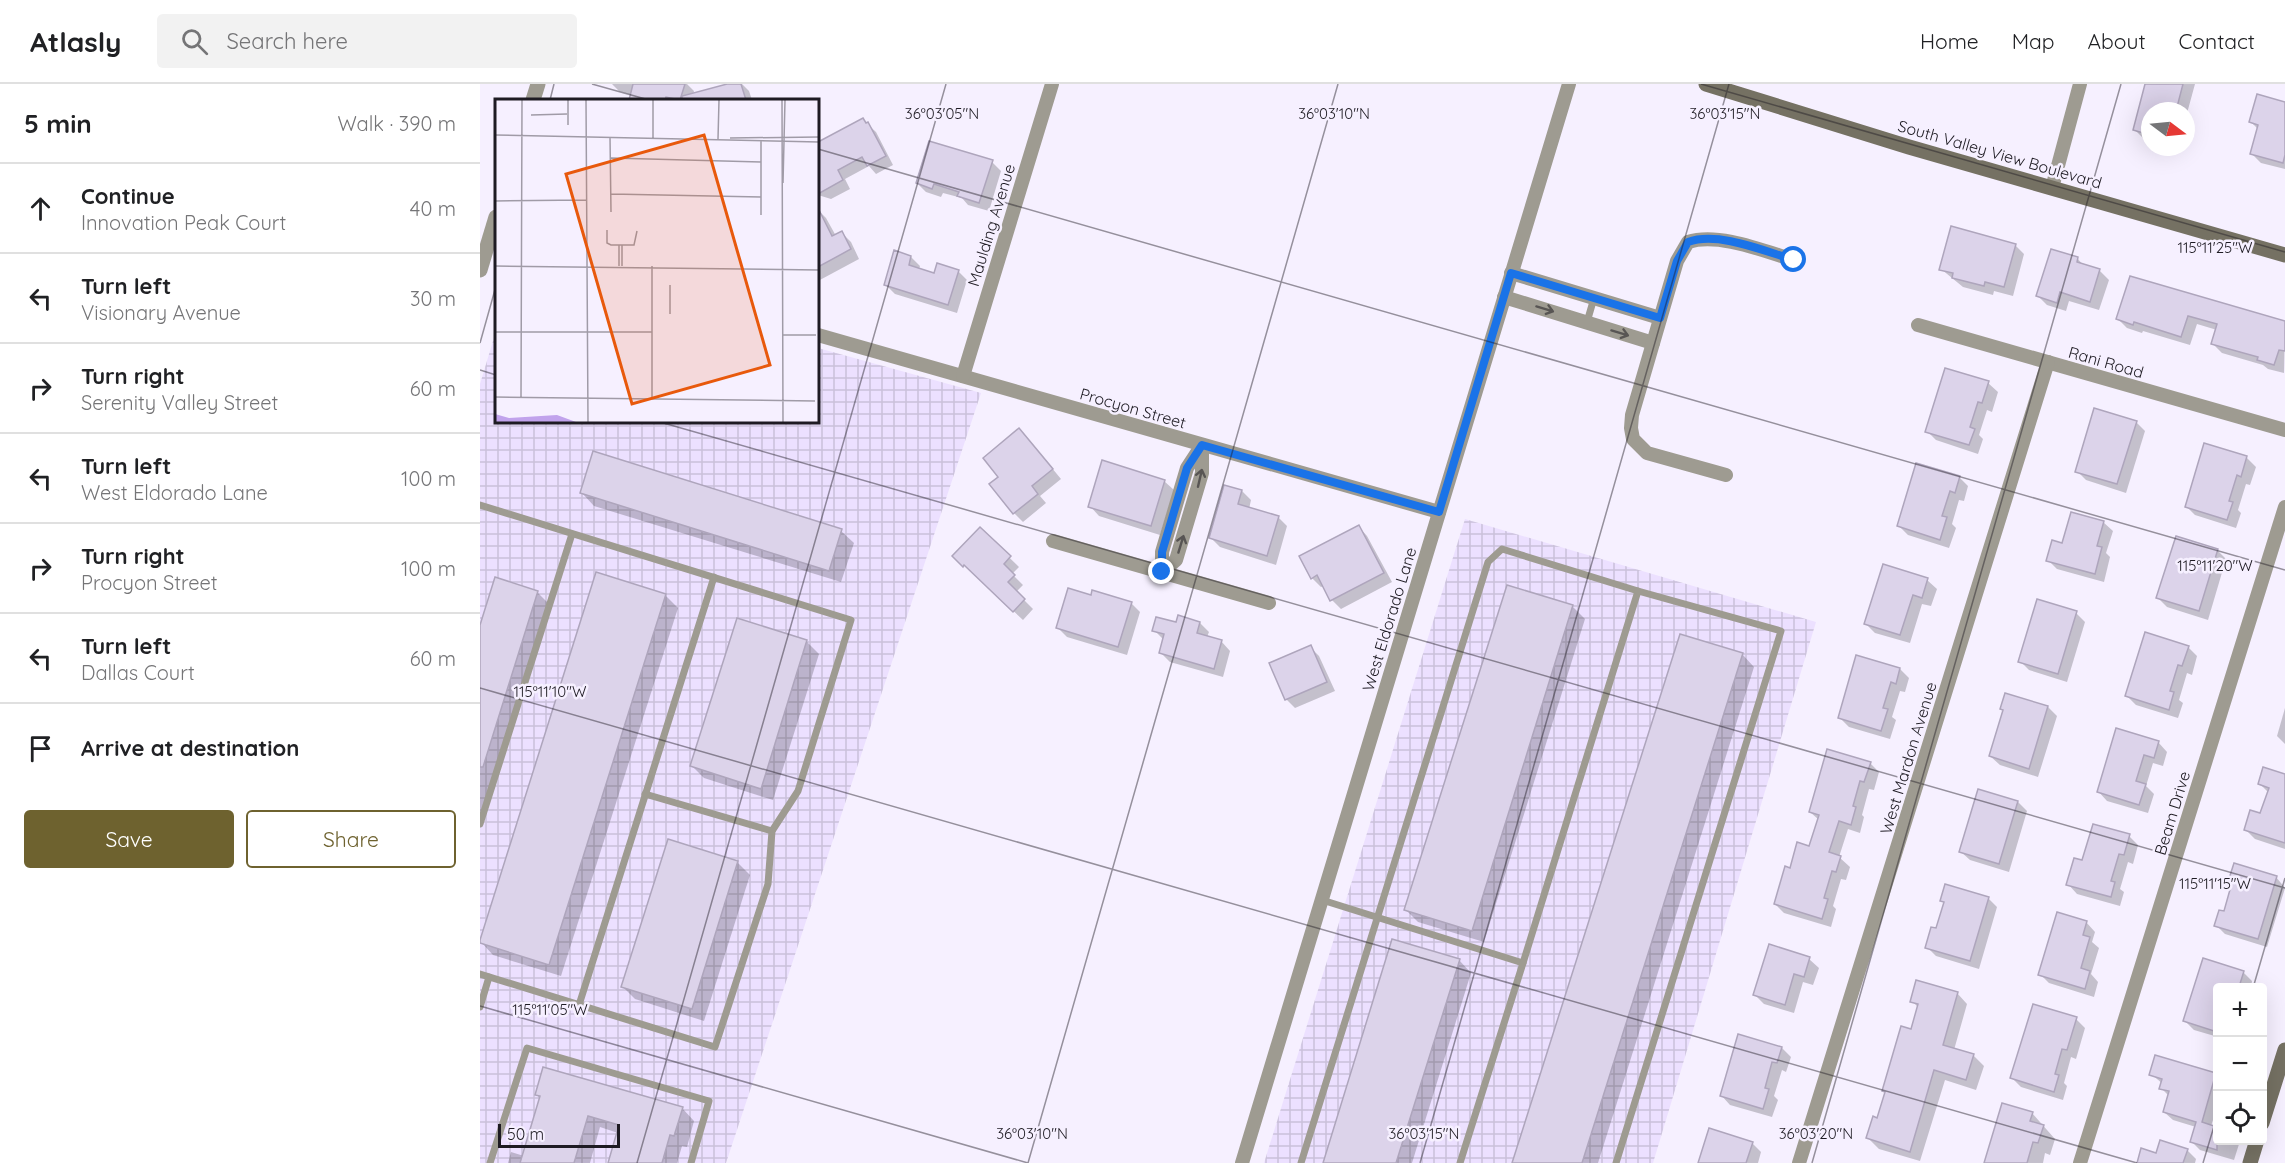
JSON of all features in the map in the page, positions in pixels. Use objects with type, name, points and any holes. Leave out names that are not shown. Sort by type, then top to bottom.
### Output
[{"type":"main road","name":"South Valley View Boulevard","points":[[1706,84],[1909,147],[2285,255]]},
{"type":"main road","points":[[2267,1107],[2285,1050]]},
{"type":"main road","points":[[2250,1163],[2255,1145]]},
{"type":"street","points":[[533,99],[538,84]]},
{"type":"street","name":"Maulding Avenue","points":[[963,376],[1052,84]]},
{"type":"street","name":"West Eldorado Lane","points":[[1242,1163],[1569,84]]},
{"type":"street","points":[[2052,188],[2080,84]]},
{"type":"street","points":[[480,270],[493,242],[495,225]]},
{"type":"street","points":[[1726,475],[1647,453],[1634,439],[1631,428],[1632,415],[1677,261],[1688,242],[1701,237],[1715,238],[1794,260]]},
{"type":"street","points":[[1511,273],[1660,318]]},
{"type":"street","points":[[1504,297],[1653,343]]},
{"type":"street","name":"Rani Road","points":[[1918,325],[2285,430]]},
{"type":"street","name":"Procyon Street","points":[[819,335],[1439,512]]},
{"type":"street","name":"West Mardon Avenue","points":[[1799,1163],[2048,362]]},
{"type":"street","points":[[1162,572],[1176,560],[1203,473],[1202,445]]},
{"type":"street","name":"Beam Drive","points":[[2080,1163],[2285,507]]},
{"type":"street","points":[[1053,541],[1269,603]]},
{"type":"lane","points":[[1587,322],[1594,298]]},
{"type":"lane","points":[[480,505],[851,620],[798,791],[772,831],[768,884],[715,1047],[480,974]]},
{"type":"lane","points":[[480,824],[572,534]]},
{"type":"lane","points":[[1301,1163],[1488,562],[1502,549],[1638,591],[1781,631],[1616,1163]]},
{"type":"lane","points":[[579,1005],[714,577]]},
{"type":"lane","points":[[1460,1163],[1638,591]]},
{"type":"lane","points":[[645,794],[772,831]]},
{"type":"lane","points":[[1322,900],[1523,963]]},
{"type":"lane","points":[[480,1007],[489,977]]},
{"type":"lane","points":[[490,1163],[527,1048],[710,1101],[691,1163]]},
{"type":"shaded area","points":[[495,334],[495,423],[819,423],[819,348],[981,393],[726,1163],[480,1163],[480,384]]},
{"type":"shaded area","points":[[1465,519],[1816,622],[1653,1163],[1264,1163]]},
{"type":"building","points":[[633,84],[685,84],[680,99],[666,97],[665,99],[629,99]]},
{"type":"building","points":[[727,84],[741,84],[746,99],[682,99],[682,96]]},
{"type":"building","points":[[2145,84],[2183,84],[2178,102],[2141,102],[2141,132],[2133,130]]},
{"type":"building","points":[[2257,94],[2285,102],[2283,163],[2250,154],[2258,125],[2249,122]]},
{"type":"building","points":[[863,118],[866,123],[868,122],[886,156],[867,166],[862,157],[838,170],[843,180],[819,193],[819,141]]},
{"type":"building","points":[[929,141],[993,160],[979,203],[957,196],[959,192],[934,184],[932,189],[916,183]]},
{"type":"building","points":[[819,210],[832,236],[842,231],[851,249],[819,266]]},
{"type":"building","points":[[1951,226],[2016,244],[2004,287],[1985,282],[1984,286],[1952,278],[1953,273],[1939,270]]},
{"type":"building","points":[[2051,249],[2078,257],[2077,262],[2100,269],[2090,302],[2060,292],[2057,303],[2036,296]]},
{"type":"building","points":[[894,250],[911,256],[909,265],[934,273],[937,263],[959,270],[948,305],[884,285]]},
{"type":"building","points":[[2130,276],[2285,321],[2285,351],[2279,350],[2274,365],[2257,360],[2258,357],[2211,344],[2217,324],[2188,316],[2181,337],[2134,322],[2133,325],[2116,319]]},
{"type":"building","points":[[1945,368],[1989,381],[1982,403],[1978,402],[1970,427],[1975,429],[1969,445],[1925,432]]},
{"type":"building","points":[[2094,408],[2137,421],[2117,484],[2075,472]]},
{"type":"building","points":[[1019,428],[1053,469],[1032,486],[1038,494],[1013,514],[989,484],[998,477],[983,458]]},
{"type":"building","points":[[2204,443],[2247,456],[2241,477],[2237,475],[2229,501],[2233,502],[2227,520],[2185,507]]},
{"type":"building","points":[[593,451],[842,529],[829,571],[580,493]]},
{"type":"building","points":[[1102,460],[1165,480],[1151,526],[1088,507]]},
{"type":"building","points":[[1916,463],[1960,476],[1955,493],[1950,491],[1942,516],[1947,517],[1940,540],[1897,526]]},
{"type":"building","points":[[1224,485],[1242,490],[1238,504],[1279,516],[1267,556],[1209,538]]},
{"type":"building","points":[[2071,512],[2104,521],[2097,546],[2102,547],[2095,574],[2046,561],[2052,540],[2062,543]]},
{"type":"building","points":[[1359,525],[1384,573],[1330,601],[1317,575],[1311,579],[1299,556]]},
{"type":"building","points":[[980,527],[1011,556],[1004,564],[1015,575],[1008,582],[1025,599],[1013,612],[952,556]]},
{"type":"building","points":[[2176,536],[2218,549],[2199,611],[2156,598]]},
{"type":"building","points":[[1883,564],[1928,578],[1922,598],[1913,595],[1900,635],[1864,624]]},
{"type":"building","points":[[596,572],[666,594],[549,965],[480,943],[480,940]]},
{"type":"building","points":[[495,577],[538,591],[483,767],[480,767],[480,625]]},
{"type":"building","points":[[1507,585],[1573,605],[1472,931],[1404,910]]},
{"type":"building","points":[[1068,588],[1091,595],[1092,590],[1132,602],[1118,647],[1056,628]]},
{"type":"building","points":[[2037,599],[2077,611],[2058,674],[2018,662]]},
{"type":"building","points":[[1178,615],[1200,622],[1197,633],[1222,640],[1214,669],[1159,653],[1164,634],[1152,631],[1156,617],[1176,622]]},
{"type":"building","points":[[737,618],[807,640],[761,789],[690,766]]},
{"type":"building","points":[[2145,632],[2189,646],[2182,666],[2178,665],[2170,691],[2174,692],[2169,710],[2125,696]]},
{"type":"building","points":[[1680,634],[1743,653],[1582,1163],[1512,1163]]},
{"type":"building","points":[[1311,645],[1327,682],[1285,700],[1269,663]]},
{"type":"building","points":[[1856,655],[1900,668],[1896,684],[1891,682],[1883,708],[1888,709],[1881,731],[1838,718]]},
{"type":"building","points":[[2005,693],[2048,706],[2029,769],[1989,756],[2003,710],[2000,709]]},
{"type":"building","points":[[2116,728],[2159,741],[2154,758],[2144,755],[2136,781],[2146,784],[2139,805],[2097,792]]},
{"type":"building","points":[[1827,749],[1871,762],[1864,782],[1860,781],[1853,806],[1856,807],[1851,825],[1839,821],[1829,852],[1841,856],[1836,872],[1832,871],[1824,898],[1828,899],[1822,919],[1774,904],[1785,866],[1790,868],[1797,842],[1809,846],[1819,815],[1809,812]]},
{"type":"building","points":[[2263,767],[2285,774],[2285,843],[2244,830],[2250,810],[2260,813],[2269,788],[2258,784]]},
{"type":"building","points":[[1978,789],[2018,801],[1999,864],[1959,852]]},
{"type":"building","points":[[2093,824],[2130,834],[2124,855],[2119,854],[2111,881],[2115,882],[2111,897],[2066,885],[2074,858],[2082,860]]},
{"type":"building","points":[[668,839],[738,861],[692,1009],[621,987]]},
{"type":"building","points":[[2234,863],[2277,876],[2258,939],[2214,926],[2219,910],[2224,911],[2231,886],[2227,885]]},
{"type":"building","points":[[1945,884],[1989,897],[1970,961],[1925,948],[1931,927],[1936,928],[1944,902],[1940,901]]},
{"type":"building","points":[[2057,912],[2087,921],[2083,935],[2090,937],[2081,968],[2090,971],[2085,989],[2038,975]]},
{"type":"building","points":[[1392,939],[1460,959],[1396,1163],[1323,1163]]},
{"type":"building","points":[[1769,944],[1810,957],[1804,977],[1794,974],[1785,1005],[1753,995]]},
{"type":"building","points":[[2203,958],[2244,971],[2240,983],[2213,983],[2213,1031],[2183,1021]]},
{"type":"building","points":[[1916,980],[1958,992],[1943,1045],[1974,1054],[1966,1080],[1934,1070],[1910,1152],[1866,1138],[1873,1116],[1877,1118],[1885,1092],[1882,1091],[1901,1026],[1911,1029],[1918,1004],[1910,1002]]},
{"type":"building","points":[[2033,1004],[2077,1017],[2067,1050],[2062,1049],[2055,1074],[2059,1075],[2054,1092],[2010,1078]]},
{"type":"building","points":[[1738,1034],[1782,1047],[1777,1063],[1772,1062],[1765,1088],[1769,1089],[1763,1109],[1720,1096]]},
{"type":"building","points":[[2155,1055],[2213,1072],[2213,1084],[2202,1122],[2213,1126],[2213,1145],[2217,1145],[2217,1150],[2190,1142],[2196,1122],[2163,1112],[2169,1091],[2159,1089],[2162,1079],[2149,1075]]},
{"type":"building","points":[[543,1067],[683,1107],[674,1136],[670,1135],[662,1163],[608,1163],[619,1125],[588,1116],[574,1163],[520,1163],[540,1096],[535,1095]]},
{"type":"building","points":[[2002,1103],[2033,1112],[2030,1121],[2044,1125],[2038,1143],[2033,1142],[2027,1163],[1984,1163]]},
{"type":"building","points":[[1709,1128],[1753,1142],[1746,1163],[1698,1163]]},
{"type":"building","points":[[2160,1140],[2188,1149],[2183,1163],[2137,1163],[2141,1148],[2156,1153]]},
{"type":"route","points":[[1162,572],[1162,552],[1187,468],[1202,445],[1439,512],[1511,273],[1660,318],[1677,261],[1688,242],[1701,237],[1715,238],[1794,260]]}]
